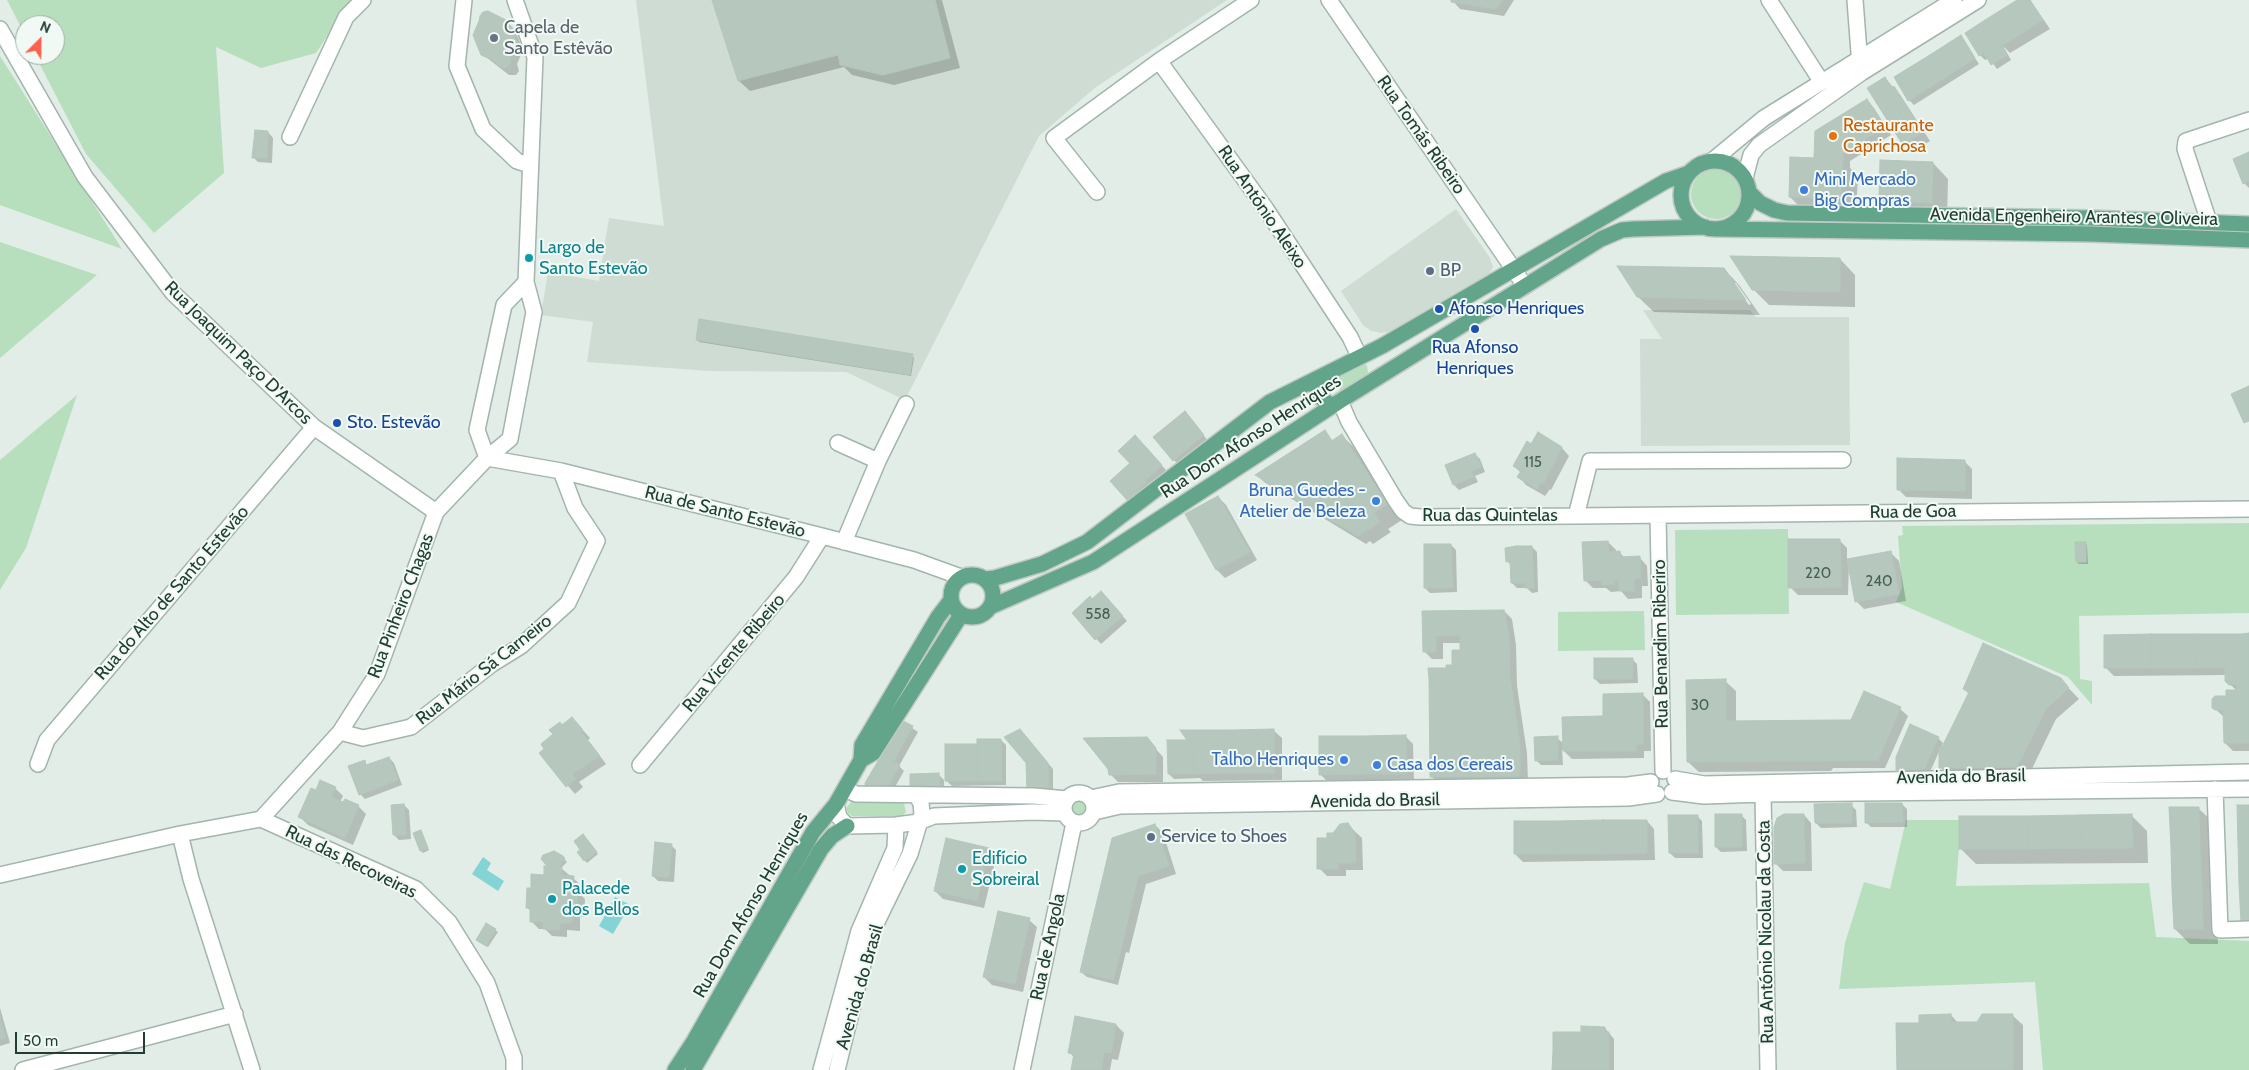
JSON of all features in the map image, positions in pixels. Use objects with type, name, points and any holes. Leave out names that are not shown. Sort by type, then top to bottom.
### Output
[{"type":"main road","name":"Rua Dom Afonso Henriques","points":[[861,760],[862,745],[938,616],[951,600],[952,587],[961,577],[974,574],[986,579],[995,578],[1042,564],[1087,542],[1256,412],[1286,393],[1382,346],[1666,181],[1689,173],[1703,162],[1712,160]]},
{"type":"main road","points":[[1712,160],[1731,164],[1747,185]]},
{"type":"main road","points":[[1689,173],[1683,182],[1682,204],[1687,214],[1695,222],[1712,228]]},
{"type":"main road","name":"Rua Dom Afonso Henriques","points":[[675,1070],[694,1041],[813,832],[836,804],[861,760],[873,752],[962,615],[974,617],[980,615],[990,607],[1093,562],[1336,404],[1601,239],[1622,230],[1729,226],[1745,212],[1749,202],[1747,185]]},
{"type":"main road","name":"Avenida Engenheiro Arantes e Oliveira","points":[[1747,185],[1760,203],[1774,210],[1787,213],[2081,218],[2249,224]]},
{"type":"main road","name":"Avenida Engenheiro Arantes e Oliveira","points":[[1712,228],[2091,234],[2249,240]]},
{"type":"main road","points":[[1382,346],[1392,357],[1392,370]]},
{"type":"main road","points":[[1316,378],[1317,395],[1336,404]]},
{"type":"main road","points":[[986,579],[990,583],[993,595],[990,607]]},
{"type":"main road","points":[[951,600],[956,611],[962,615]]},
{"type":"main road","name":"Rua Dom Afonso Henriques","points":[[693,1070],[822,849],[832,836],[847,826]]},
{"type":"street","points":[[290,137],[346,17],[363,0]]},
{"type":"street","points":[[464,0],[457,66],[483,129],[517,161],[529,165]]},
{"type":"street","points":[[436,512],[487,458],[510,439],[534,312],[526,282],[529,165],[535,57],[515,0]]},
{"type":"street","points":[[1097,192],[1054,138],[1159,62],[1251,0]]},
{"type":"street","name":"Rua Tomás Ribeiro","points":[[1329,0],[1514,270]]},
{"type":"street","points":[[1769,0],[1821,81]]},
{"type":"street","points":[[1855,0],[1860,66]]},
{"type":"street","name":"Rua Dom Afonso Henriques","points":[[1747,185],[1752,155],[1758,145],[1860,66],[1954,0]]},
{"type":"street","name":"Rua Dom Afonso Henriques","points":[[1712,160],[1764,118],[1821,81],[1860,66],[1978,0]]},
{"type":"street","name":"Rua Joaquim Paço D'Arcos","points":[[0,29],[85,177],[173,293],[314,427],[436,512]]},
{"type":"street","name":"Rua António Aleixo","points":[[1159,62],[1266,209],[1350,337],[1359,356]]},
{"type":"street","points":[[2209,222],[2185,149],[2186,140],[2249,120]]},
{"type":"street","points":[[1514,270],[1525,286]]},
{"type":"street","points":[[487,458],[477,430],[504,305],[526,282]]},
{"type":"street","points":[[844,542],[878,461],[906,404]]},
{"type":"street","name":"Rua das Quintelas","points":[[1336,404],[1349,422],[1396,501],[1403,511],[1410,516],[1576,516],[1590,461],[1843,460]]},
{"type":"street","name":"Rua do Alto de Santo Estevão","points":[[38,764],[46,740],[314,427]]},
{"type":"street","points":[[838,443],[878,461]]},
{"type":"street","name":"Rua de Santo Estevão","points":[[487,458],[561,471],[822,536],[914,560],[961,577]]},
{"type":"street","name":"Rua Mário Sá Carneiro","points":[[340,732],[363,738],[411,727],[492,664],[521,646],[568,603],[597,541],[575,508],[561,471]]},
{"type":"street","name":"Rua de Goa","points":[[1576,516],[2249,508]]},
{"type":"street","name":"Rua Pinheiro Chagas","points":[[261,819],[340,732],[377,674],[436,512]]},
{"type":"street","name":"Rua Benardim Riberiro","points":[[1658,516],[1670,781]]},
{"type":"street","name":"Rua Vicente Ribeiro","points":[[640,765],[796,577],[822,536]]},
{"type":"street","name":"Avenida do Brasil","points":[[1670,781],[1704,784],[2249,772]]},
{"type":"street","points":[[1654,788],[1655,774],[1670,781]]},
{"type":"street","name":"Avenida do Brasil","points":[[1093,805],[1628,798],[1654,788],[1666,796],[1670,781]]},
{"type":"street","name":"Avenida do Brasil","points":[[1670,781],[1704,796],[2249,789]]},
{"type":"street","name":"Avenida do Brasil","points":[[844,789],[856,794],[1034,796],[1068,811],[1087,822],[1093,805]]},
{"type":"street","points":[[2215,789],[2220,930],[2249,929]]},
{"type":"street","name":"Avenida do Brasil","points":[[1068,811],[1076,793],[1087,795],[1093,805]]},
{"type":"street","name":"Rua António Nicolau da Costa","points":[[1763,794],[1768,1070]]},
{"type":"street","name":"Avenida do Brasil","points":[[837,1070],[870,936],[910,854],[922,808],[916,795]]},
{"type":"street","points":[[836,804],[840,817],[847,826]]},
{"type":"street","name":"Avenida do Brasil","points":[[847,826],[896,825],[918,822],[934,816],[1068,811]]},
{"type":"street","name":"Rua de Angola","points":[[1022,1070],[1068,811]]},
{"type":"street","points":[[0,876],[180,834],[261,819]]},
{"type":"street","name":"Rua das Recoveiras","points":[[261,819],[416,889],[449,922],[487,983],[514,1058],[514,1070]]},
{"type":"street","name":"Avenida do Brasil","points":[[821,1070],[859,931],[895,848],[896,825]]},
{"type":"street","points":[[180,834],[191,879],[252,1070]]},
{"type":"street","points":[[23,1070],[235,1014]]},
{"type":"shaded area","points":[[636,0],[1227,0],[1096,87],[1039,136],[905,400],[846,372],[709,371],[587,362],[593,322],[541,315],[548,272],[599,281],[609,218],[664,226]]},
{"type":"shaded area","name":"BP","points":[[1456,209],[1490,258],[1493,267],[1489,275],[1397,330],[1382,333],[1371,331],[1363,325],[1341,291]]},
{"type":"shaded area","points":[[1643,310],[1750,310],[1756,317],[1849,317],[1850,445],[1641,446],[1640,339],[1662,339]]},
{"type":"green space","points":[[7,0],[351,0],[316,53],[261,68],[216,47],[224,173],[154,233],[86,154],[40,65],[65,65],[65,15],[15,16]]},
{"type":"green space","points":[[0,56],[122,249],[0,205]]},
{"type":"green space","points":[[1711,169],[1721,169],[1734,176],[1741,189],[1741,199],[1734,212],[1721,219],[1711,219],[1702,215],[1695,208],[1691,199],[1691,189],[1695,180],[1702,173]]},
{"type":"green space","points":[[0,242],[97,275],[0,358]]},
{"type":"green space","points":[[1364,363],[1367,366],[1368,373],[1344,391],[1333,387],[1332,378]]},
{"type":"green space","points":[[77,395],[26,548],[0,590],[0,460]]},
{"type":"green space","points":[[2249,523],[2249,613],[2079,616],[2080,679],[2092,681],[2092,705],[2068,677],[1896,602],[1902,588],[1898,536],[1903,535],[1902,526]]},
{"type":"green space","points":[[1788,529],[1789,614],[1676,615],[1675,530]]},
{"type":"green space","points":[[1644,611],[1645,650],[1558,651],[1558,612]]},
{"type":"green space","points":[[1079,798],[1086,801],[1089,808],[1086,815],[1079,818],[1072,815],[1069,808],[1072,801]]},
{"type":"green space","points":[[852,801],[898,801],[904,803],[906,812],[902,816],[852,816],[846,808]]},
{"type":"green space","points":[[1906,820],[1959,820],[1956,886],[2149,883],[2156,937],[2249,941],[2249,1070],[2043,1070],[2035,982],[1839,989],[1845,943],[1864,882],[1890,889]]},
{"type":"water","points":[[483,857],[491,863],[487,870],[504,881],[498,891],[472,874]]},
{"type":"water","points":[[615,897],[630,905],[613,934],[599,926]]},
{"type":"building","points":[[712,0],[935,0],[950,58],[883,75],[840,65],[838,55],[738,81]]},
{"type":"building","points":[[1451,0],[1502,0],[1496,9],[1451,2]]},
{"type":"building","points":[[2017,0],[2030,0],[2043,20],[2002,46],[1985,20]]},
{"type":"building","name":"Capela de Santo Estêvão","points":[[488,11],[508,21],[516,41],[510,55],[511,63],[505,68],[500,68],[495,61],[481,55],[473,35],[480,16],[483,12]]},
{"type":"building","points":[[1985,20],[2007,55],[1991,65],[1984,53],[1979,56],[1965,33]]},
{"type":"building","points":[[1961,35],[1975,58],[1948,76],[1933,53]]},
{"type":"building","points":[[1933,53],[1948,76],[1908,101],[1894,77]]},
{"type":"building","points":[[1885,77],[1892,88],[1894,86],[1923,132],[1903,145],[1867,88]]},
{"type":"building","points":[[1867,99],[1885,127],[1843,153],[1843,159],[1814,158],[1815,131]]},
{"type":"building","points":[[255,130],[268,131],[267,158],[252,158]]},
{"type":"building","points":[[2249,152],[2249,181],[2243,184],[2233,159]]},
{"type":"building","points":[[1790,157],[1843,159],[1841,199],[1789,197]]},
{"type":"building","points":[[1880,160],[1933,162],[1932,203],[1879,201]]},
{"type":"building","points":[[1730,256],[1840,258],[1840,292],[1752,290]]},
{"type":"building","points":[[1617,266],[1724,268],[1746,300],[1637,297]]},
{"type":"building","points":[[699,319],[913,354],[910,375],[696,340]]},
{"type":"building","points":[[2249,386],[2249,421],[2244,423],[2231,394]]},
{"type":"building","points":[[1185,411],[1204,435],[1173,461],[1153,437]]},
{"type":"building","points":[[1325,430],[1332,441],[1309,456],[1356,529],[1376,516],[1380,522],[1358,536],[1255,475]]},
{"type":"building","points":[[1538,432],[1562,447],[1543,484],[1541,482],[1537,489],[1517,477],[1521,471],[1513,466],[1527,441],[1531,444]]},
{"type":"building","points":[[1342,434],[1387,504],[1374,513],[1376,516],[1356,529],[1309,456]]},
{"type":"building","points":[[1135,435],[1162,465],[1146,480],[1118,451]]},
{"type":"building","points":[[1475,453],[1481,467],[1471,471],[1474,477],[1453,485],[1445,465]]},
{"type":"building","points":[[1897,458],[1965,460],[1965,491],[1897,490]]},
{"type":"building","points":[[1130,463],[1147,482],[1127,500],[1110,481]]},
{"type":"building","points":[[1218,496],[1250,552],[1216,570],[1185,514]]},
{"type":"building","points":[[1788,539],[1840,539],[1841,587],[1788,588]]},
{"type":"building","points":[[1608,541],[1609,552],[1620,551],[1621,557],[1640,556],[1641,578],[1634,579],[1635,591],[1619,591],[1619,579],[1614,580],[1615,584],[1602,585],[1602,580],[1584,581],[1582,542]]},
{"type":"building","points":[[2075,542],[2086,542],[2086,562],[2076,562]]},
{"type":"building","points":[[1424,544],[1451,544],[1453,588],[1424,588]]},
{"type":"building","points":[[1532,546],[1534,588],[1525,588],[1525,583],[1511,583],[1510,561],[1506,562],[1505,548]]},
{"type":"building","points":[[1891,551],[1899,594],[1855,602],[1847,559]]},
{"type":"building","points":[[1101,591],[1123,616],[1095,640],[1072,613],[1090,596],[1092,599]]},
{"type":"building","points":[[1504,610],[1509,637],[1510,678],[1429,679],[1428,668],[1446,668],[1446,665],[1452,665],[1452,650],[1460,650],[1460,635],[1436,636],[1436,652],[1423,652],[1422,611]]},
{"type":"building","points":[[2249,633],[2249,710],[2215,710],[2212,708],[2212,699],[2215,696],[2226,696],[2226,690],[2237,690],[2237,685],[2229,685],[2225,681],[2225,667],[2242,667],[2242,634]]},
{"type":"building","points":[[2151,634],[2151,668],[2104,668],[2104,635]]},
{"type":"building","points":[[2151,634],[2195,634],[2196,668],[2151,668]]},
{"type":"building","points":[[2195,634],[2242,634],[2242,667],[2196,668]]},
{"type":"building","points":[[1983,643],[2061,678],[2069,688],[2046,709],[2017,767],[1939,768],[1939,747],[1942,747],[1969,692],[1963,689]]},
{"type":"building","points":[[1594,658],[1633,658],[1633,679],[1594,679]]},
{"type":"building","points":[[1510,678],[1520,744],[1520,776],[1430,777],[1429,679]]},
{"type":"building","points":[[1726,679],[1726,721],[1839,720],[1821,761],[1687,762],[1686,680]]},
{"type":"building","points":[[1864,691],[1901,707],[1878,760],[1821,761],[1839,720],[1851,720]]},
{"type":"building","points":[[1643,693],[1643,744],[1637,744],[1636,751],[1563,751],[1562,717],[1603,716],[1603,694]]},
{"type":"building","points":[[2223,710],[2249,710],[2249,743],[2224,743]]},
{"type":"building","points":[[572,717],[600,756],[572,774],[576,779],[566,787],[539,753],[544,749],[541,744],[553,734],[549,730],[560,722],[562,725]]},
{"type":"building","points":[[901,720],[913,726],[894,761],[887,757],[889,753],[884,751]]},
{"type":"building","points":[[1910,724],[1939,737],[1924,769],[1896,770],[1896,757]]},
{"type":"building","points":[[1020,729],[1048,763],[1049,789],[1027,789],[1026,763],[1004,737]]},
{"type":"building","points":[[1274,729],[1275,773],[1232,773],[1232,730]]},
{"type":"building","points":[[1180,730],[1232,730],[1232,773],[1193,774],[1193,749]]},
{"type":"building","points":[[1406,735],[1407,774],[1363,774],[1363,736]]},
{"type":"building","points":[[1319,736],[1363,736],[1363,774],[1319,775]]},
{"type":"building","points":[[1558,736],[1558,760],[1535,761],[1534,737]]},
{"type":"building","points":[[1147,737],[1156,748],[1156,774],[1109,775],[1108,769],[1083,738]]},
{"type":"building","points":[[977,739],[1001,739],[1002,781],[977,781]]},
{"type":"building","points":[[1167,740],[1187,740],[1193,749],[1193,774],[1168,774]]},
{"type":"building","points":[[945,744],[977,744],[977,781],[945,781]]},
{"type":"building","points":[[884,751],[889,753],[887,757],[900,765],[886,790],[866,790],[865,783]]},
{"type":"building","points":[[389,757],[398,780],[359,795],[348,766],[365,760],[366,765]]},
{"type":"building","points":[[939,773],[940,789],[910,789],[910,774]]},
{"type":"building","points":[[320,780],[336,787],[331,797],[343,802],[345,799],[359,805],[345,838],[298,817],[311,788],[316,790]]},
{"type":"building","points":[[1852,803],[1852,823],[1815,823],[1814,804]]},
{"type":"building","points":[[1865,803],[1902,803],[1903,822],[1865,823]]},
{"type":"building","points":[[404,804],[406,835],[393,835],[391,805]]},
{"type":"building","points":[[2237,805],[2249,805],[2249,844],[2238,844]]},
{"type":"building","points":[[2169,807],[2199,807],[2200,847],[2171,848]]},
{"type":"building","points":[[1715,814],[1742,814],[1742,847],[1715,847]]},
{"type":"building","points":[[1784,814],[1804,814],[1805,863],[1774,864],[1774,827],[1777,818]]},
{"type":"building","points":[[2132,814],[2133,848],[2081,848],[2080,815]]},
{"type":"building","points":[[1668,815],[1698,815],[1698,853],[1669,853]]},
{"type":"building","points":[[2080,815],[2081,848],[2028,849],[2028,816]]},
{"type":"building","points":[[1959,816],[2028,816],[2028,849],[1959,849]]},
{"type":"building","points":[[1603,820],[1647,820],[1647,853],[1603,854]]},
{"type":"building","points":[[1603,820],[1603,854],[1558,854],[1558,821]]},
{"type":"building","points":[[1514,821],[1558,821],[1558,854],[1514,854]]},
{"type":"building","points":[[1348,823],[1355,833],[1356,863],[1338,863],[1338,869],[1317,869],[1317,838],[1327,838],[1327,833],[1333,833],[1340,824]]},
{"type":"building","points":[[1155,824],[1169,866],[1138,876],[1105,868],[1112,838]]},
{"type":"building","points":[[421,830],[428,848],[420,851],[413,833]]},
{"type":"building","points":[[583,834],[597,852],[584,861],[577,852],[580,850],[574,841]]},
{"type":"building","name":"Edifício Sobreiral","points":[[946,838],[989,848],[977,901],[934,891]]},
{"type":"building","points":[[655,842],[672,844],[669,877],[652,876]]},
{"type":"building","points":[[2238,844],[2249,844],[2249,883],[2239,884]]},
{"type":"building","points":[[2200,847],[2202,888],[2172,889],[2171,848]]},
{"type":"building","points":[[554,851],[565,859],[559,867],[547,866],[541,859],[543,855]]},
{"type":"building","name":"Palacede dos Bellos","points":[[544,866],[562,867],[561,875],[574,876],[573,889],[577,889],[577,909],[573,909],[572,923],[560,923],[560,930],[543,929],[543,922],[530,922],[530,908],[526,908],[527,888],[531,888],[531,874],[544,875]]},
{"type":"building","points":[[1105,868],[1138,876],[1122,946],[1088,938]]},
{"type":"building","points":[[2249,883],[2249,922],[2241,923],[2239,884]]},
{"type":"building","points":[[2202,888],[2203,929],[2174,929],[2172,889]]},
{"type":"building","points":[[998,911],[1030,918],[1015,984],[983,977]]},
{"type":"building","points":[[486,923],[496,929],[486,946],[476,940]]},
{"type":"building","points":[[1088,938],[1122,946],[1113,980],[1080,972]]},
{"type":"building","points":[[1951,1014],[1951,1022],[1977,1022],[1982,1014],[2013,1014],[2013,1070],[1897,1070],[1896,1023],[1919,1023],[1919,1015]]},
{"type":"building","points":[[1075,1016],[1116,1024],[1111,1053],[1104,1052],[1101,1070],[1071,1070],[1074,1054],[1068,1053]]},
{"type":"building","points":[[0,1017],[6,1038],[0,1040]]},
{"type":"building","points":[[1581,1026],[1605,1027],[1605,1032],[1609,1032],[1609,1053],[1553,1052],[1553,1032],[1581,1032]]},
{"type":"building","points":[[1553,1052],[1609,1053],[1609,1070],[1552,1070]]},
{"type":"place","name":"Capela de Santo Estêvão","points":[[494,38]]},
{"type":"place","name":"Restaurante Caprichosa","points":[[1833,136]]},
{"type":"place","name":"Mini Mercado Big Compras","points":[[1804,190]]},
{"type":"place","name":"Largo de Santo Estevão","points":[[529,258]]},
{"type":"place","name":"BP","points":[[1430,271]]},
{"type":"place","name":"Afonso Henriques","points":[[1439,309]]},
{"type":"place","name":"Rua Afonso Henriques","points":[[1475,329]]},
{"type":"place","name":"Sto. Estevão","points":[[337,423]]},
{"type":"place","name":"Bruna Guedes - Atelier de Beleza","points":[[1376,501]]},
{"type":"place","name":"Talho Henriques","points":[[1344,760]]},
{"type":"place","name":"Casa dos Cereais","points":[[1377,765]]},
{"type":"place","name":"Service to Shoes","points":[[1151,837]]},
{"type":"place","name":"Edifício Sobreiral","points":[[962,869]]},
{"type":"place","name":"Palacede dos Bellos","points":[[552,899]]}]
